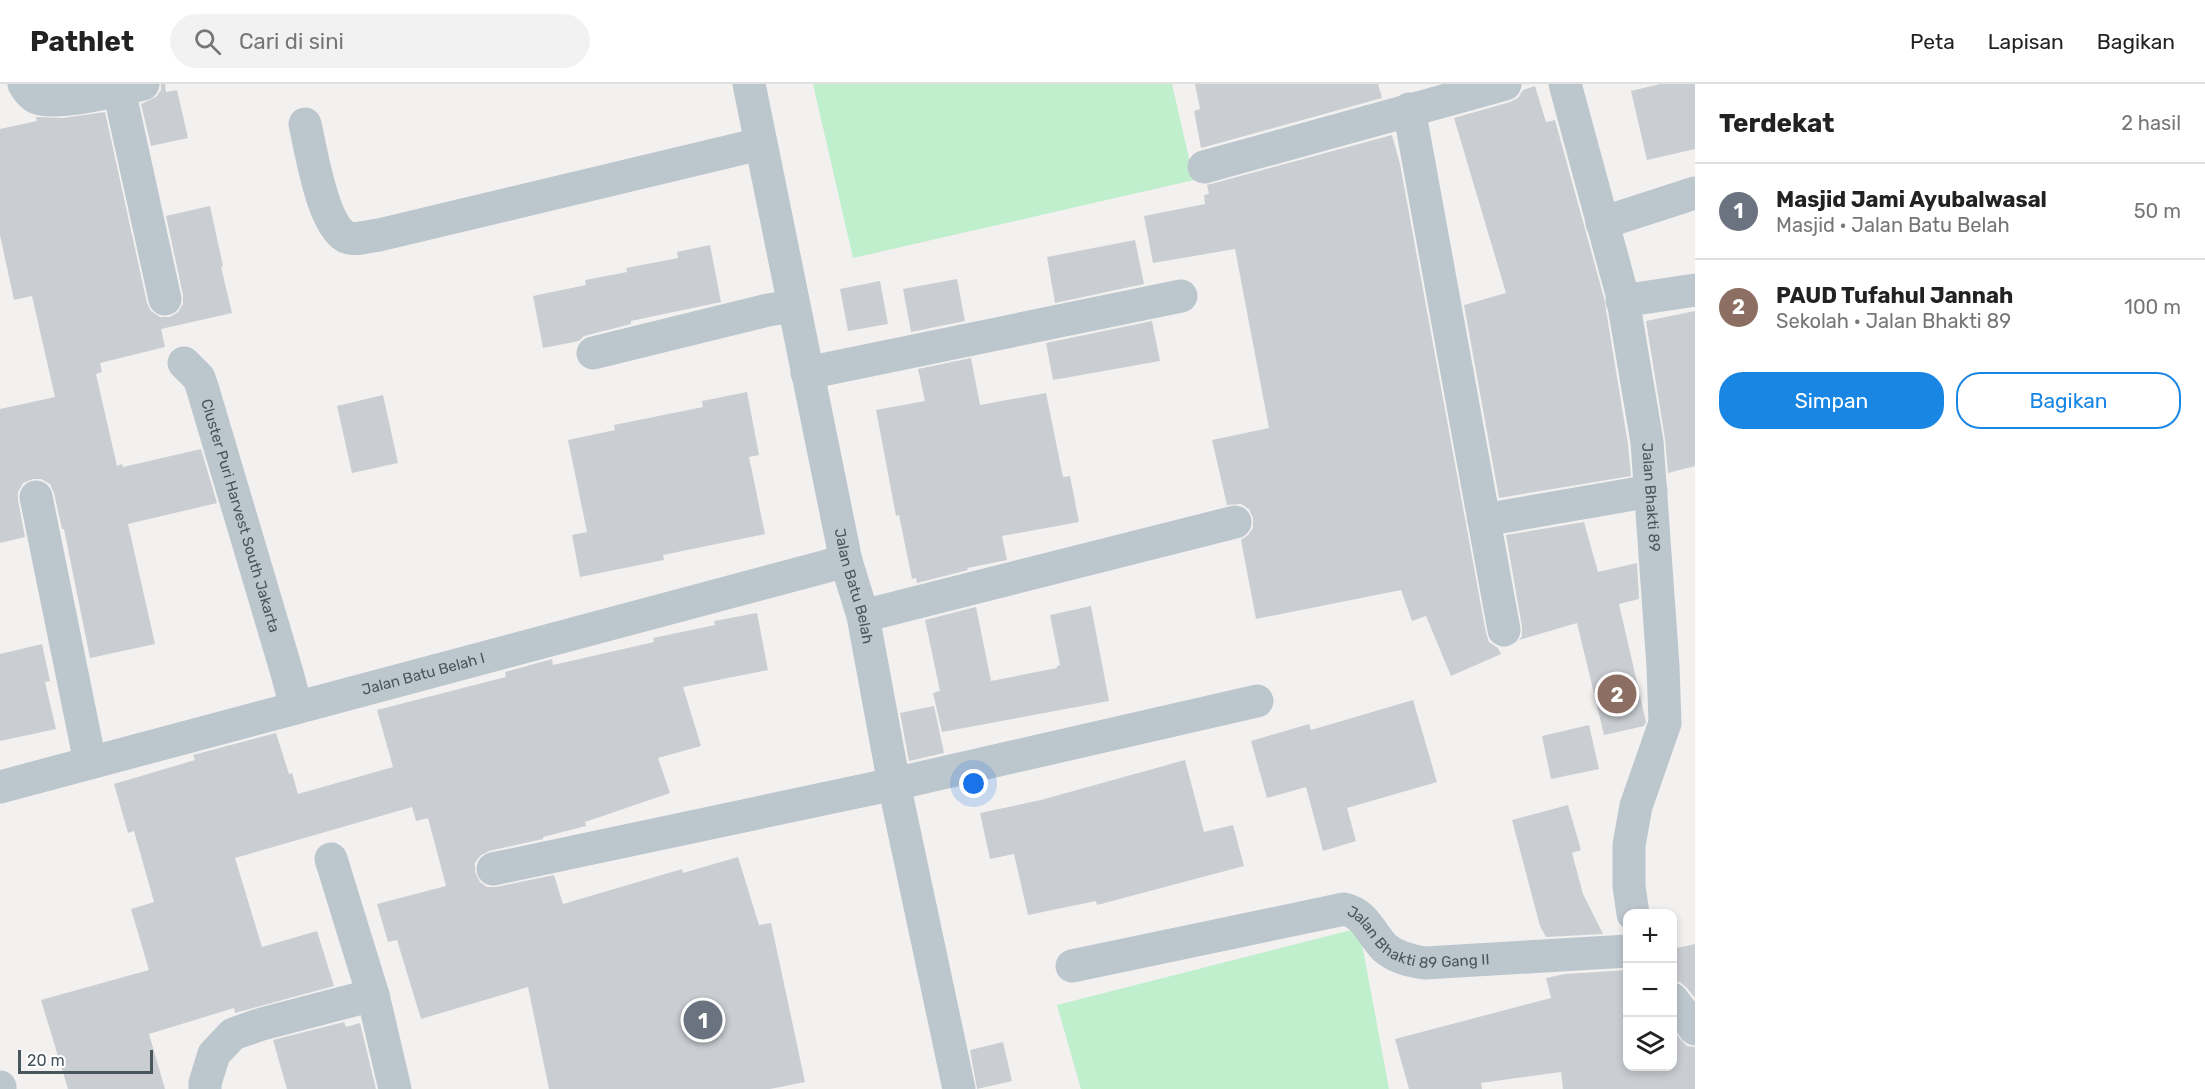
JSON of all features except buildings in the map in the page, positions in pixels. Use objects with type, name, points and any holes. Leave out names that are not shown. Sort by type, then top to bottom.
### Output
[{"type":"street","points":[[24,84],[28,92],[38,99],[54,100],[131,87],[165,299]]},
{"type":"street","name":"Jalan Batu Belah","points":[[749,84],[846,561],[863,616],[894,784],[959,1089]]},
{"type":"street","points":[[1204,167],[1505,84]]},
{"type":"street","name":"Jalan Bhakti 89","points":[[1565,84],[1622,301],[1647,442],[1651,491],[1664,666],[1665,723],[1636,807],[1629,845],[1629,886],[1632,909]]},
{"type":"street","points":[[1409,109],[1504,630]]},
{"type":"street","points":[[305,124],[325,207],[345,236],[353,239],[379,235],[760,144]]},
{"type":"street","points":[[1602,223],[1695,193]]},
{"type":"street","points":[[1622,301],[1695,290]]},
{"type":"street","points":[[807,373],[1181,296]]},
{"type":"street","points":[[593,353],[768,310],[793,306]]},
{"type":"street","name":"Cluster Puri Harvest South Jakarta","points":[[184,363],[199,378],[203,390],[296,707]]},
{"type":"street","points":[[1484,520],[1651,491]]},
{"type":"street","points":[[36,497],[90,762]]},
{"type":"street","points":[[863,616],[1235,522]]},
{"type":"street","name":"Jalan Batu Belah I","points":[[0,787],[846,561]]},
{"type":"street","points":[[493,868],[894,784],[1257,702]]},
{"type":"street","points":[[331,859],[373,995],[395,1089]]},
{"type":"street","name":"Jalan Bhakti 89 Gang II","points":[[1072,966],[1330,910],[1344,909],[1356,912],[1386,948],[1404,959],[1425,963],[1623,951]]},
{"type":"street","points":[[205,1089],[214,1053],[233,1034],[262,1024],[373,995]]},
{"type":"street","points":[[1677,1006],[1695,1029]]},
{"type":"green space","points":[[813,84],[1172,84],[1194,180],[853,258]]},
{"type":"green space","points":[[1359,928],[1389,1089],[1081,1089],[1057,1005]]},
{"type":"place","name":"PAUD Tufahul Jannah","points":[[1617,694]]},
{"type":"place","name":"Masjid Jami Ayubalwasal","points":[[703,1020]]}]
